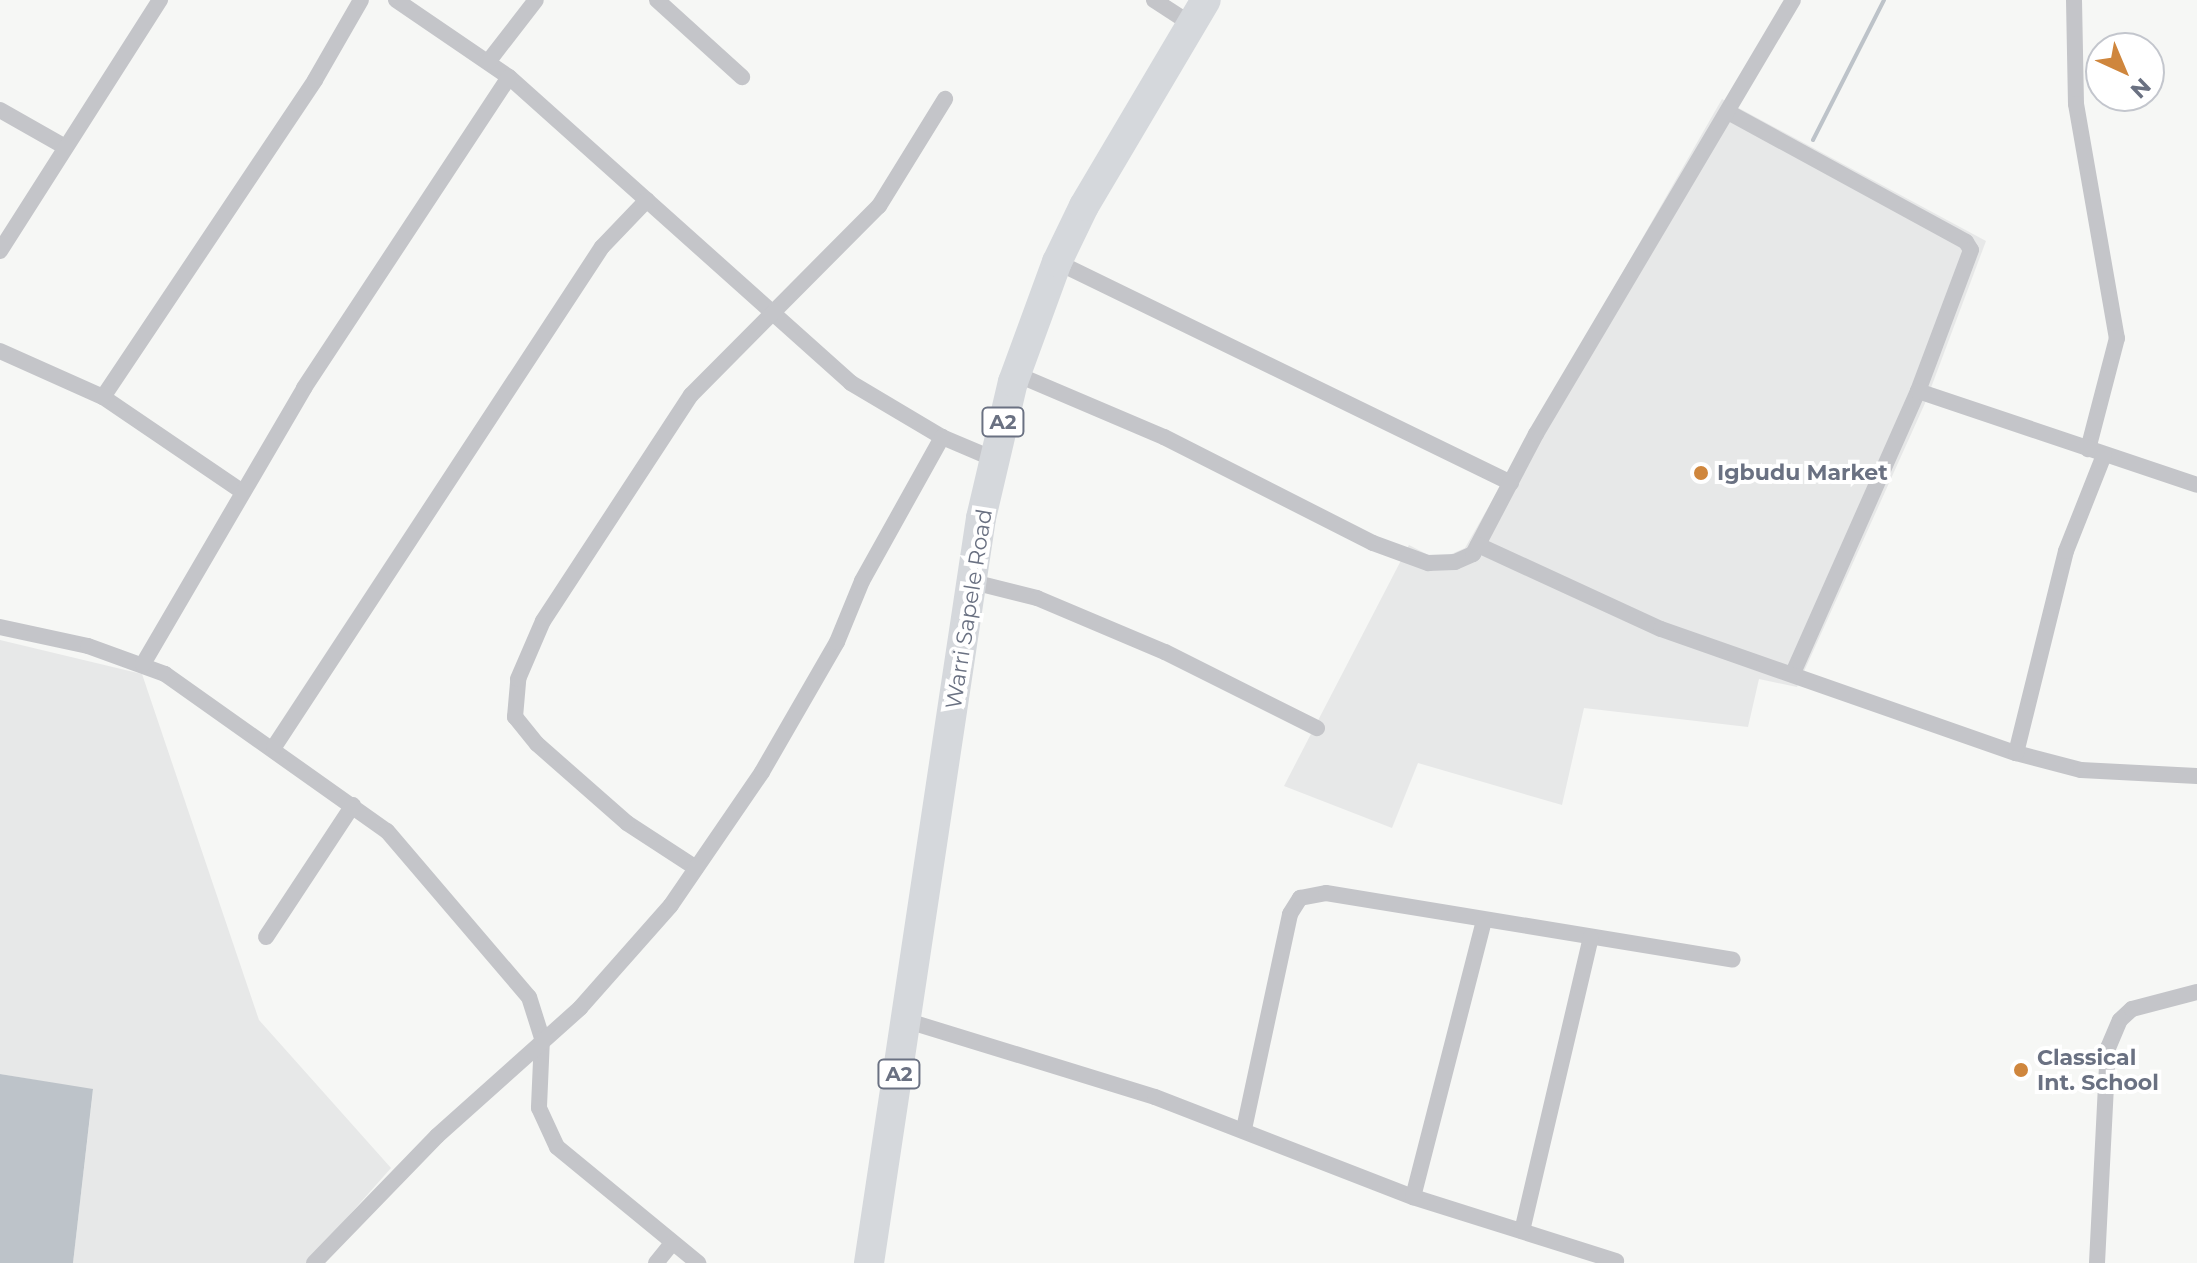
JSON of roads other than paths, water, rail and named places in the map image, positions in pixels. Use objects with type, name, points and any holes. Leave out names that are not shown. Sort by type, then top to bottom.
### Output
[{"type":"highway","name":"Warri Sapele Road","points":[[869,1263],[973,582],[994,459],[1016,374],[1057,262],[1115,147],[1198,12]]},
{"type":"street","points":[[0,251],[160,0]]},
{"type":"street","points":[[103,397],[315,80],[361,0]]},
{"type":"street","points":[[488,62],[536,0]]},
{"type":"street","points":[[657,0],[742,77]]},
{"type":"street","points":[[1154,0],[1198,12]]},
{"type":"street","points":[[1016,374],[1164,437],[1373,543],[1428,563],[1455,562],[1478,545],[1511,483],[1793,0]]},
{"type":"street","points":[[2074,0],[2076,104],[2117,338],[2088,449]]},
{"type":"street","points":[[405,2],[509,77],[771,315],[851,383],[942,437],[994,459]]},
{"type":"street","points":[[143,664],[243,492],[377,274],[509,77]]},
{"type":"street","points":[[696,868],[627,823],[567,775],[515,717],[513,701],[543,621],[691,395],[894,187],[945,99]]},
{"type":"street","points":[[0,110],[65,147]]},
{"type":"street","points":[[1728,112],[1970,245],[1918,391],[1793,673]]},
{"type":"street","points":[[274,747],[602,247],[647,200]]},
{"type":"street","points":[[1057,262],[1511,483]]},
{"type":"street","points":[[0,351],[103,397],[243,492]]},
{"type":"street","points":[[1918,391],[2197,485]]},
{"type":"street","points":[[314,1263],[365,1206],[601,985],[696,868],[762,772],[822,668],[862,581],[942,437]]},
{"type":"street","points":[[2016,753],[2066,551],[2104,455]]},
{"type":"street","points":[[1478,545],[1661,629],[2016,753],[2081,770],[2197,776]]},
{"type":"street","points":[[973,582],[1037,598],[1165,652],[1317,728]]},
{"type":"street","points":[[0,627],[143,664],[274,747],[387,831],[529,997],[542,1038],[539,1108],[557,1147],[698,1263]]},
{"type":"street","points":[[266,937],[353,805]]},
{"type":"street","points":[[1244,1129],[1290,914],[1300,898],[1326,893],[1733,960]]},
{"type":"street","points":[[1413,1197],[1484,921]]},
{"type":"street","points":[[1522,1231],[1591,937]]},
{"type":"street","points":[[2097,1263],[2108,1048],[2120,1020],[2132,1009],[2197,992]]},
{"type":"street","points":[[908,1021],[1244,1129],[1413,1197],[1616,1261]]},
{"type":"street","points":[[656,1263],[672,1243]]},
{"type":"waterway","points":[[1813,140],[1884,0]]},
{"type":"place","name":"Igbudu Market","points":[[1701,473]]},
{"type":"place","name":"Classical Int. School","points":[[2021,1070]]}]
